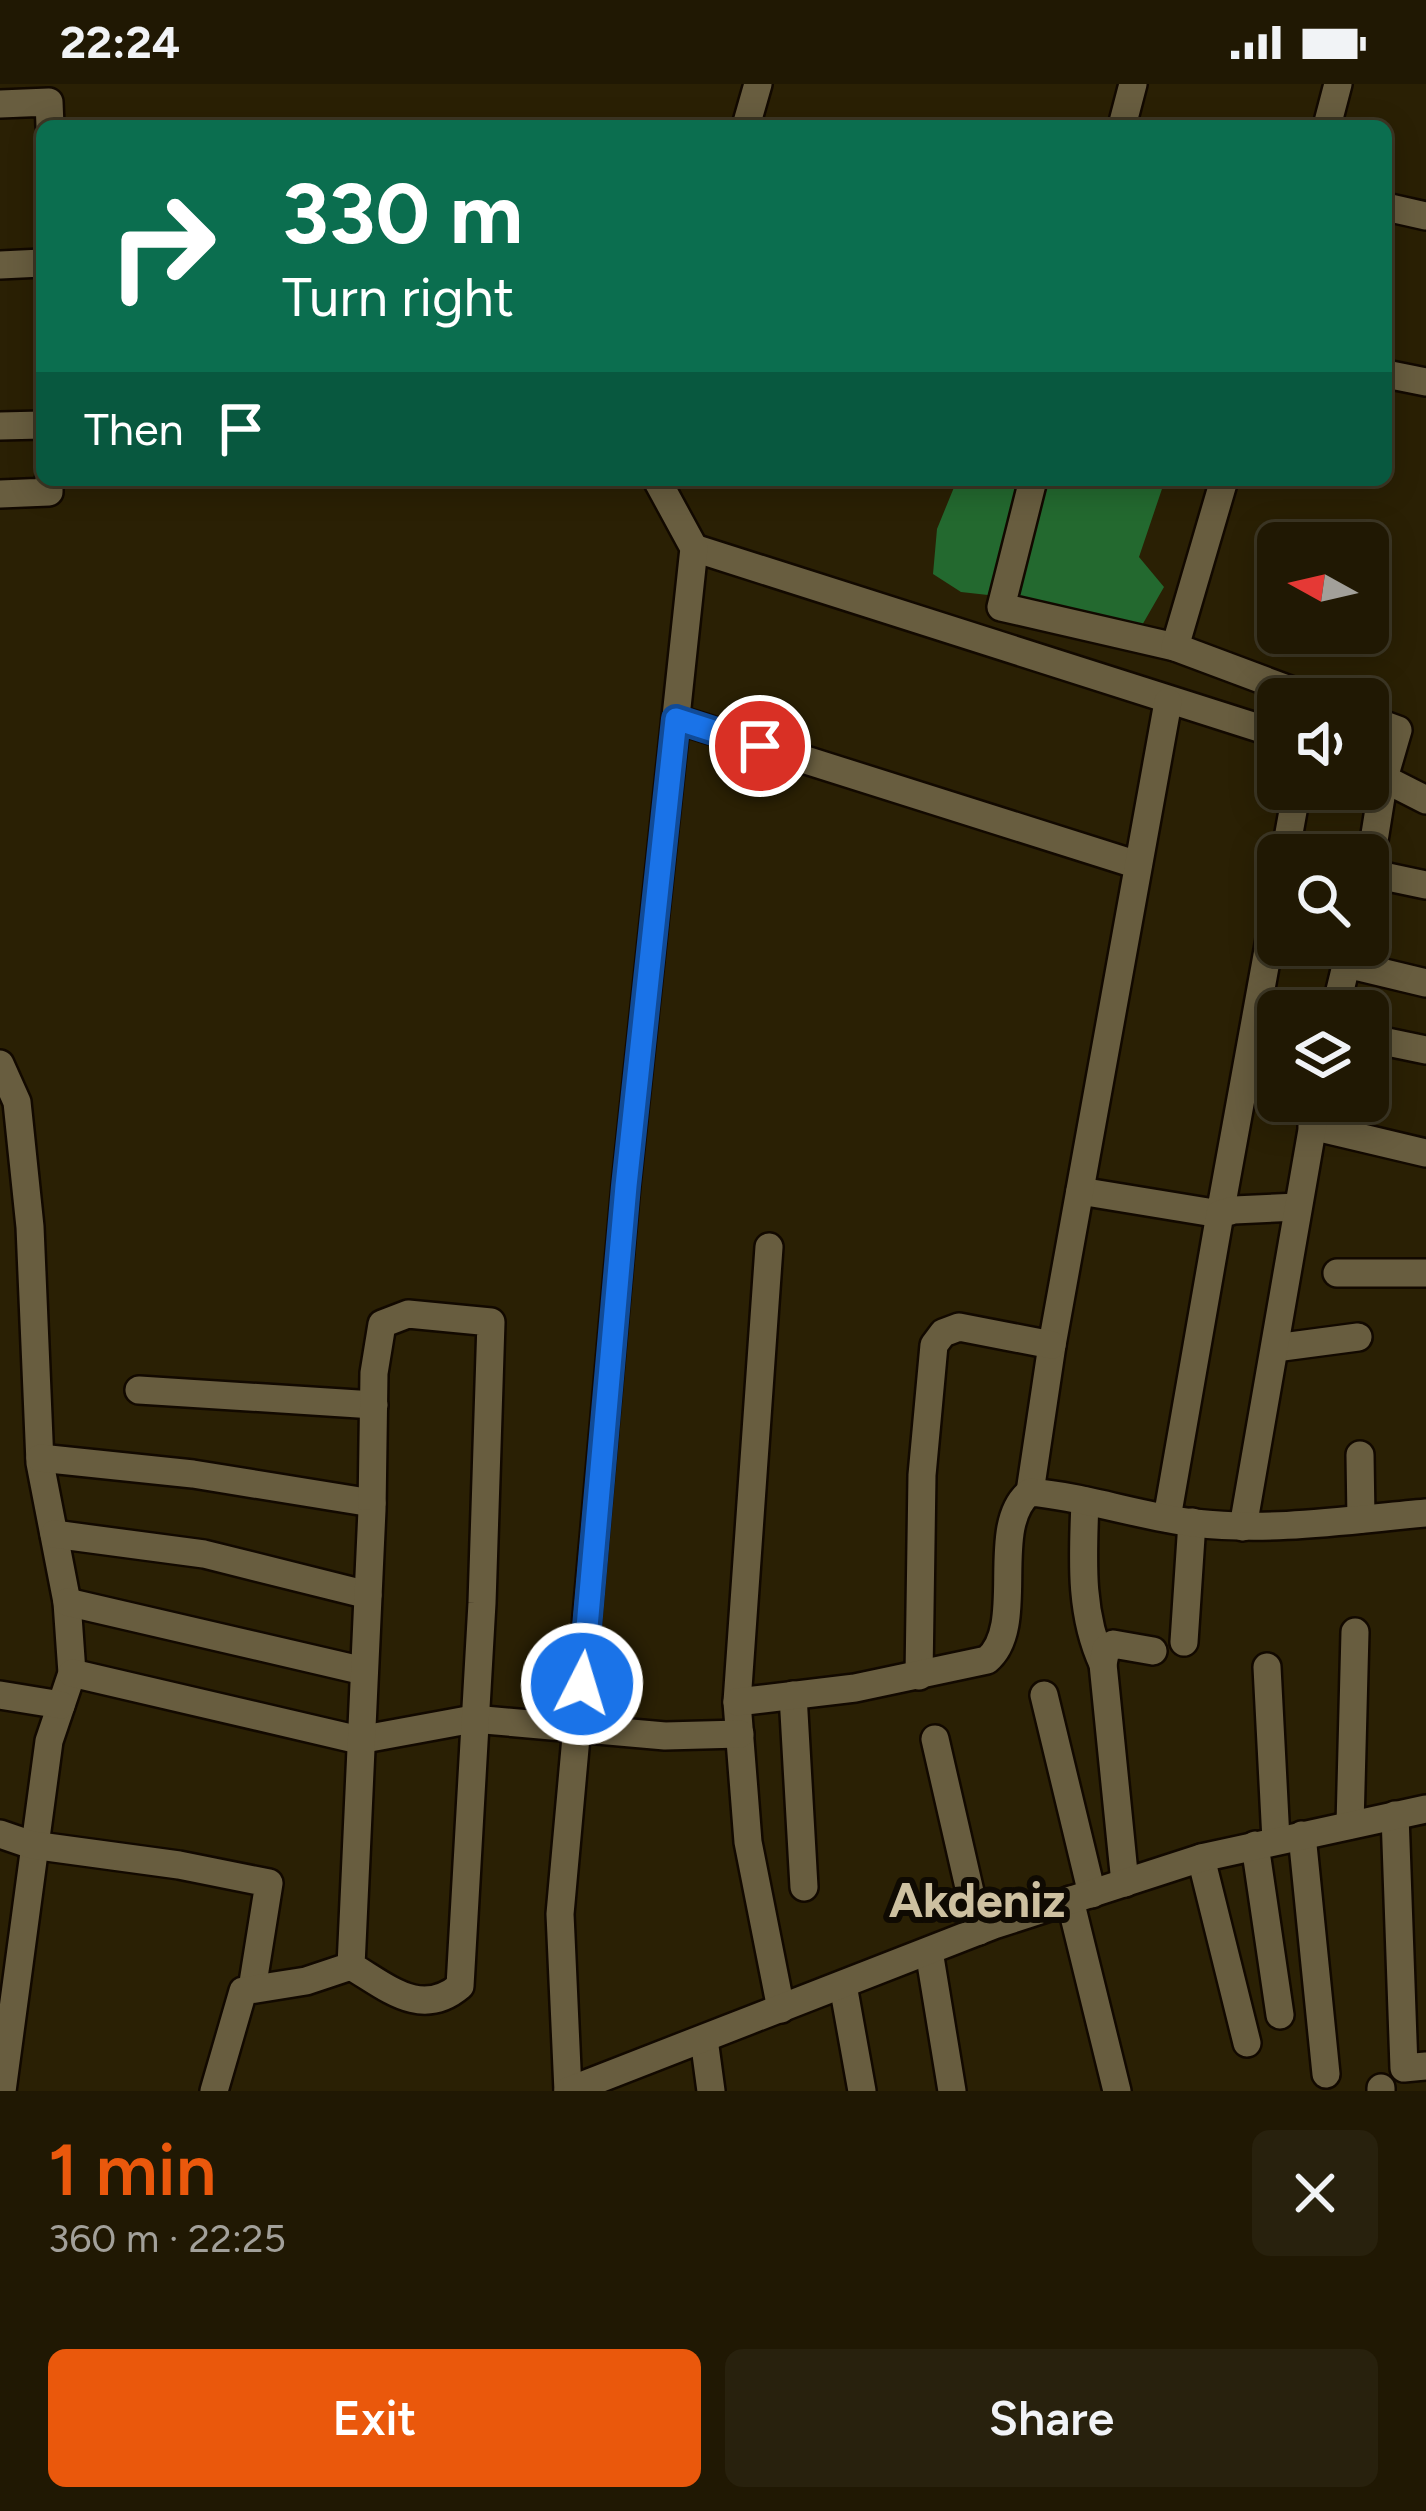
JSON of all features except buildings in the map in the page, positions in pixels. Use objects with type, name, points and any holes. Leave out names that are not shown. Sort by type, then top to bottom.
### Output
[{"type":"street","points":[[748,120],[758,84]]},
{"type":"street","points":[[1123,120],[1132,84]]},
{"type":"street","points":[[1329,120],[1338,84]]},
{"type":"street","points":[[0,104],[49,102],[50,120]]},
{"type":"street","points":[[1392,208],[1426,216]]},
{"type":"street","points":[[0,265],[36,263]]},
{"type":"street","points":[[1392,375],[1426,382]]},
{"type":"street","points":[[0,426],[36,425]]},
{"type":"street","points":[[0,494],[49,492],[49,486]]},
{"type":"street","points":[[661,486],[694,548],[626,1186],[560,1914],[568,2091],[980,1930],[1202,1858],[1426,1809]]},
{"type":"street","points":[[1031,486],[1001,607],[1175,647],[1258,678]]},
{"type":"street","points":[[1175,647],[1222,486]]},
{"type":"street","points":[[694,548],[1257,728]]},
{"type":"street","points":[[737,1702],[919,1676],[986,1660],[995,1653],[1002,1636],[1013,1529],[1020,1502],[1030,1492],[1052,1345],[1168,702]]},
{"type":"street","points":[[676,719],[1138,865]]},
{"type":"street","points":[[1389,781],[1426,800]]},
{"type":"street","points":[[1389,879],[1426,885]]},
{"type":"street","points":[[1184,1642],[1179,1520],[1220,1214],[1265,966]]},
{"type":"street","points":[[1381,966],[1426,983]]},
{"type":"street","points":[[1389,1042],[1426,1050]]},
{"type":"street","points":[[0,1064],[30,1227],[40,1458],[67,1602],[72,1673],[49,1741],[32,1845],[5,2091]]},
{"type":"street","points":[[1243,1527],[1313,1122]]},
{"type":"street","points":[[1340,1122],[1426,1153]]},
{"type":"street","points":[[1080,1190],[1220,1214],[1298,1207]]},
{"type":"street","points":[[0,1229],[30,1227]]},
{"type":"street","points":[[770,1247],[737,1702],[748,1842],[781,2009]]},
{"type":"street","points":[[1337,1273],[1426,1273]]},
{"type":"street","points":[[214,2091],[244,1991],[306,1981],[351,1966],[413,2000],[445,1999],[460,1987],[482,1603],[491,1322],[408,1314],[382,1324],[374,1405],[351,1966]]},
{"type":"street","points":[[919,1676],[922,1475],[934,1345],[943,1333],[959,1327],[1052,1345]]},
{"type":"street","points":[[1275,1348],[1358,1337]]},
{"type":"street","points":[[139,1390],[374,1405]]},
{"type":"street","points":[[1360,1455],[1361,1519]]},
{"type":"street","points":[[40,1458],[193,1474],[372,1503]]},
{"type":"street","points":[[1030,1492],[1243,1527],[1426,1513]]},
{"type":"street","points":[[1085,1501],[1083,1579],[1090,1636],[1103,1664]]},
{"type":"street","points":[[54,1534],[204,1554],[368,1595]]},
{"type":"street","points":[[67,1602],[364,1670]]},
{"type":"street","points":[[1350,1825],[1355,1633]]},
{"type":"street","points":[[1125,1883],[1103,1664],[1106,1648],[1113,1644],[1153,1651]]},
{"type":"street","points":[[1267,1667],[1278,1840],[1280,2014]]},
{"type":"street","points":[[72,1673],[358,1740],[473,1719],[665,1736],[740,1734]]},
{"type":"street","points":[[0,1695],[61,1706]]},
{"type":"street","points":[[793,1695],[804,1887]]},
{"type":"street","points":[[1044,1695],[1117,2091]]},
{"type":"street","points":[[935,1739],[980,1930]]},
{"type":"street","points":[[1394,1815],[1404,2068],[1426,2066]]},
{"type":"street","points":[[0,1834],[32,1845],[269,1883],[253,1990]]},
{"type":"street","points":[[1278,1840],[1326,2074]]},
{"type":"street","points":[[1202,1858],[1247,2043]]},
{"type":"street","points":[[929,1951],[952,2091]]},
{"type":"street","points":[[1400,1956],[1426,1974]]},
{"type":"street","points":[[843,1985],[862,2091]]},
{"type":"street","points":[[704,2039],[711,2091]]},
{"type":"shaded area","points":[[955,486],[1163,486],[1139,557],[1164,587],[1137,634],[1054,630],[988,595],[961,592],[933,574],[937,529]]},
{"type":"district","name":"Akdeniz","points":[[977,1900]]},
{"type":"route","points":[[582,1684],[626,1186],[676,719],[760,746]]}]
